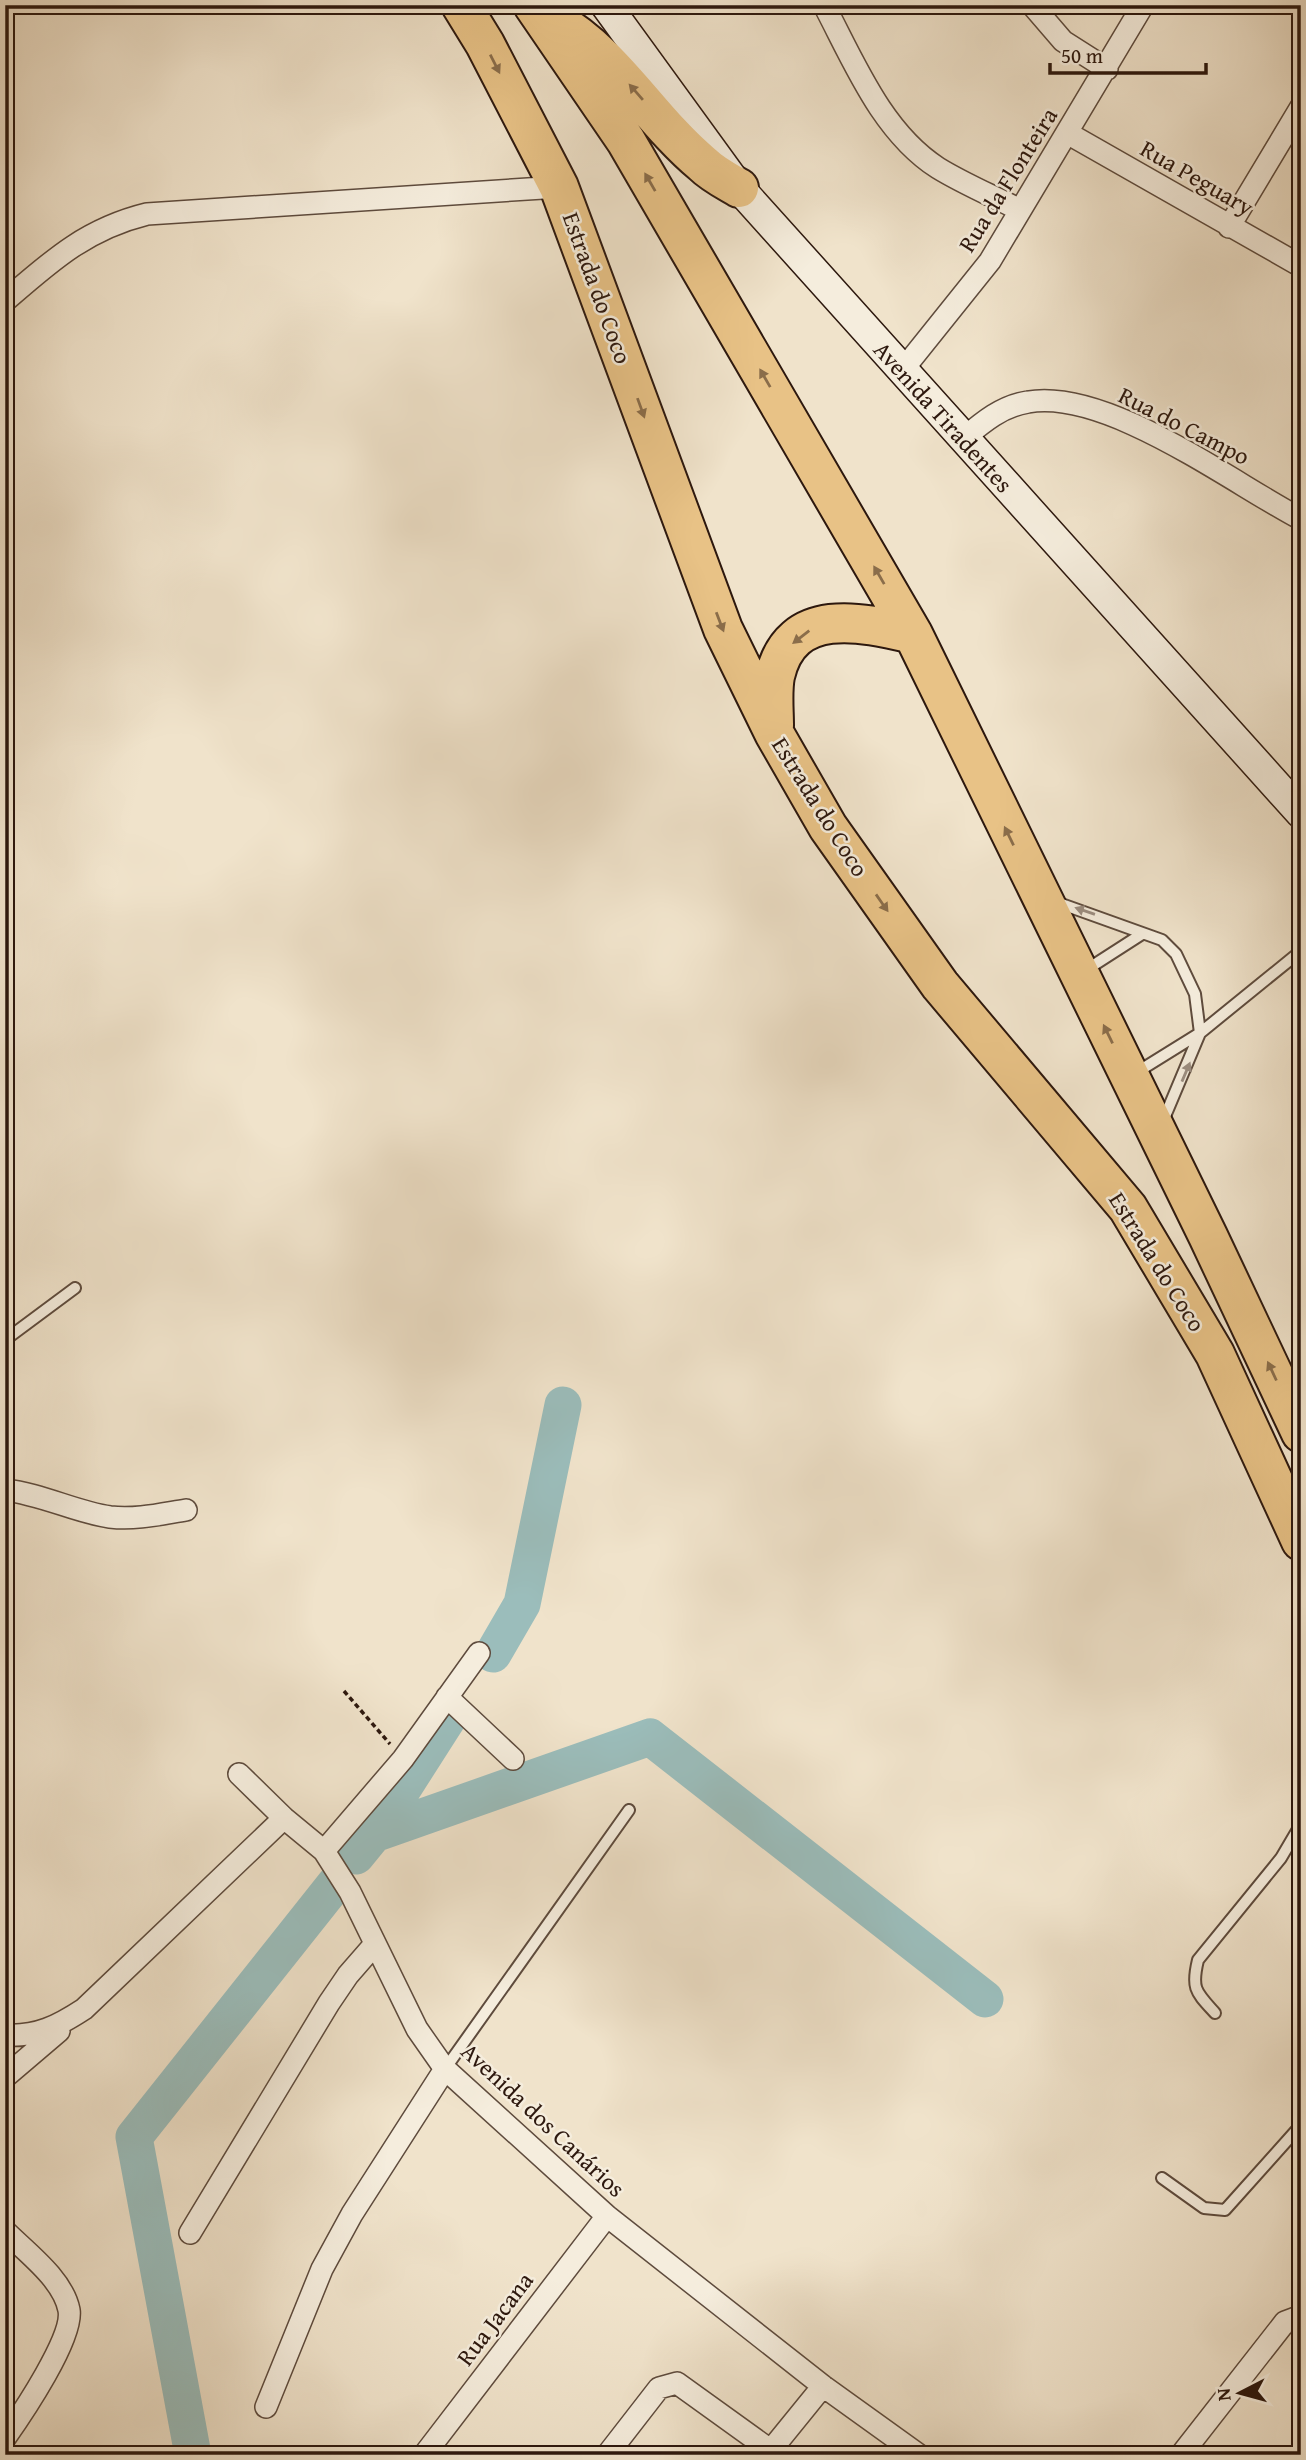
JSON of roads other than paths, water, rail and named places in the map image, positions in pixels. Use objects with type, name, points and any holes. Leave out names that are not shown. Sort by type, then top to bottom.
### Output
[{"type":"highway","name":"Estrada do Coco","points":[[461,5],[485,44],[559,187],[723,629],[774,733],[828,827],[940,985],[1128,1208],[1215,1354],[1301,1541]]},
{"type":"highway","name":"Estrada do Coco","points":[[535,7],[626,141],[913,634],[1301,1433]]},
{"type":"highway","points":[[535,7],[579,34],[605,56],[675,138],[704,166],[739,188]]},
{"type":"highway","points":[[774,733],[775,676],[789,646],[810,630],[844,621],[913,634]]},
{"type":"street","name":"Avenida Tiradentes","points":[[606,5],[739,188],[901,372],[964,438],[1301,813]]},
{"type":"street","points":[[824,5],[874,96],[910,144],[937,167],[1020,210]]},
{"type":"street","points":[[1032,5],[1063,41],[1107,69]]},
{"type":"street","name":"Rua da Flonteira","points":[[901,372],[990,261],[1069,134],[1143,5]]},
{"type":"street","points":[[1229,227],[1301,107]]},
{"type":"street","name":"Rua Peguary","points":[[1069,134],[1301,266]]},
{"type":"street","points":[[5,301],[85,237],[115,222],[147,214],[559,187]]},
{"type":"street","name":"Rua do Campo","points":[[964,438],[1001,409],[1027,402],[1053,400],[1098,412],[1147,432],[1300,517]]},
{"type":"street","points":[[5,1490],[32,1494],[110,1517],[144,1517],[186,1510]]},
{"type":"street","points":[[324,1851],[403,1759],[479,1653]]},
{"type":"street","points":[[447,1697],[513,1759]]},
{"type":"street","name":"Avenida dos Canários","points":[[239,1774],[284,1818],[324,1851],[350,1892],[417,2029],[445,2069],[607,2216],[823,2386],[919,2455]]},
{"type":"street","points":[[5,2077],[84,2009],[284,1818]]},
{"type":"street","points":[[190,2233],[329,2003],[348,1975],[375,1944]]},
{"type":"street","points":[[5,2035],[26,2036],[53,2029],[84,2009]]},
{"type":"street","points":[[266,2407],[322,2269],[352,2214],[445,2069]]},
{"type":"street","name":"Rua Jacana","points":[[424,2455],[607,2216]]},
{"type":"street","points":[[5,2231],[56,2283],[69,2310],[66,2330],[53,2360],[5,2438]]},
{"type":"street","points":[[1181,2455],[1285,2322],[1301,2316]]},
{"type":"street","points":[[607,2455],[659,2388],[670,2384],[687,2388],[772,2453],[823,2386]]},
{"type":"lane","points":[[1040,897],[1085,910],[1162,940],[1176,954],[1195,994],[1200,1033],[1157,1133]]},
{"type":"lane","points":[[1078,975],[1142,934]]},
{"type":"lane","points":[[1129,1077],[1200,1033],[1301,951]]},
{"type":"lane","points":[[5,1340],[75,1288]]},
{"type":"lane","points":[[445,2069],[629,1810]]},
{"type":"lane","points":[[1215,2013],[1195,1992],[1194,1979],[1198,1960],[1281,1858],[1301,1824]]},
{"type":"lane","points":[[1162,2178],[1204,2208],[1225,2210],[1301,2125]]},
{"type":"waterway","points":[[493,1654],[522,1604],[563,1405]]},
{"type":"waterway","points":[[374,1834],[450,1715]]},
{"type":"waterway","points":[[356,1856],[374,1834],[650,1737],[985,1999]]},
{"type":"waterway","points":[[193,2455],[134,2137],[335,1884]]}]
